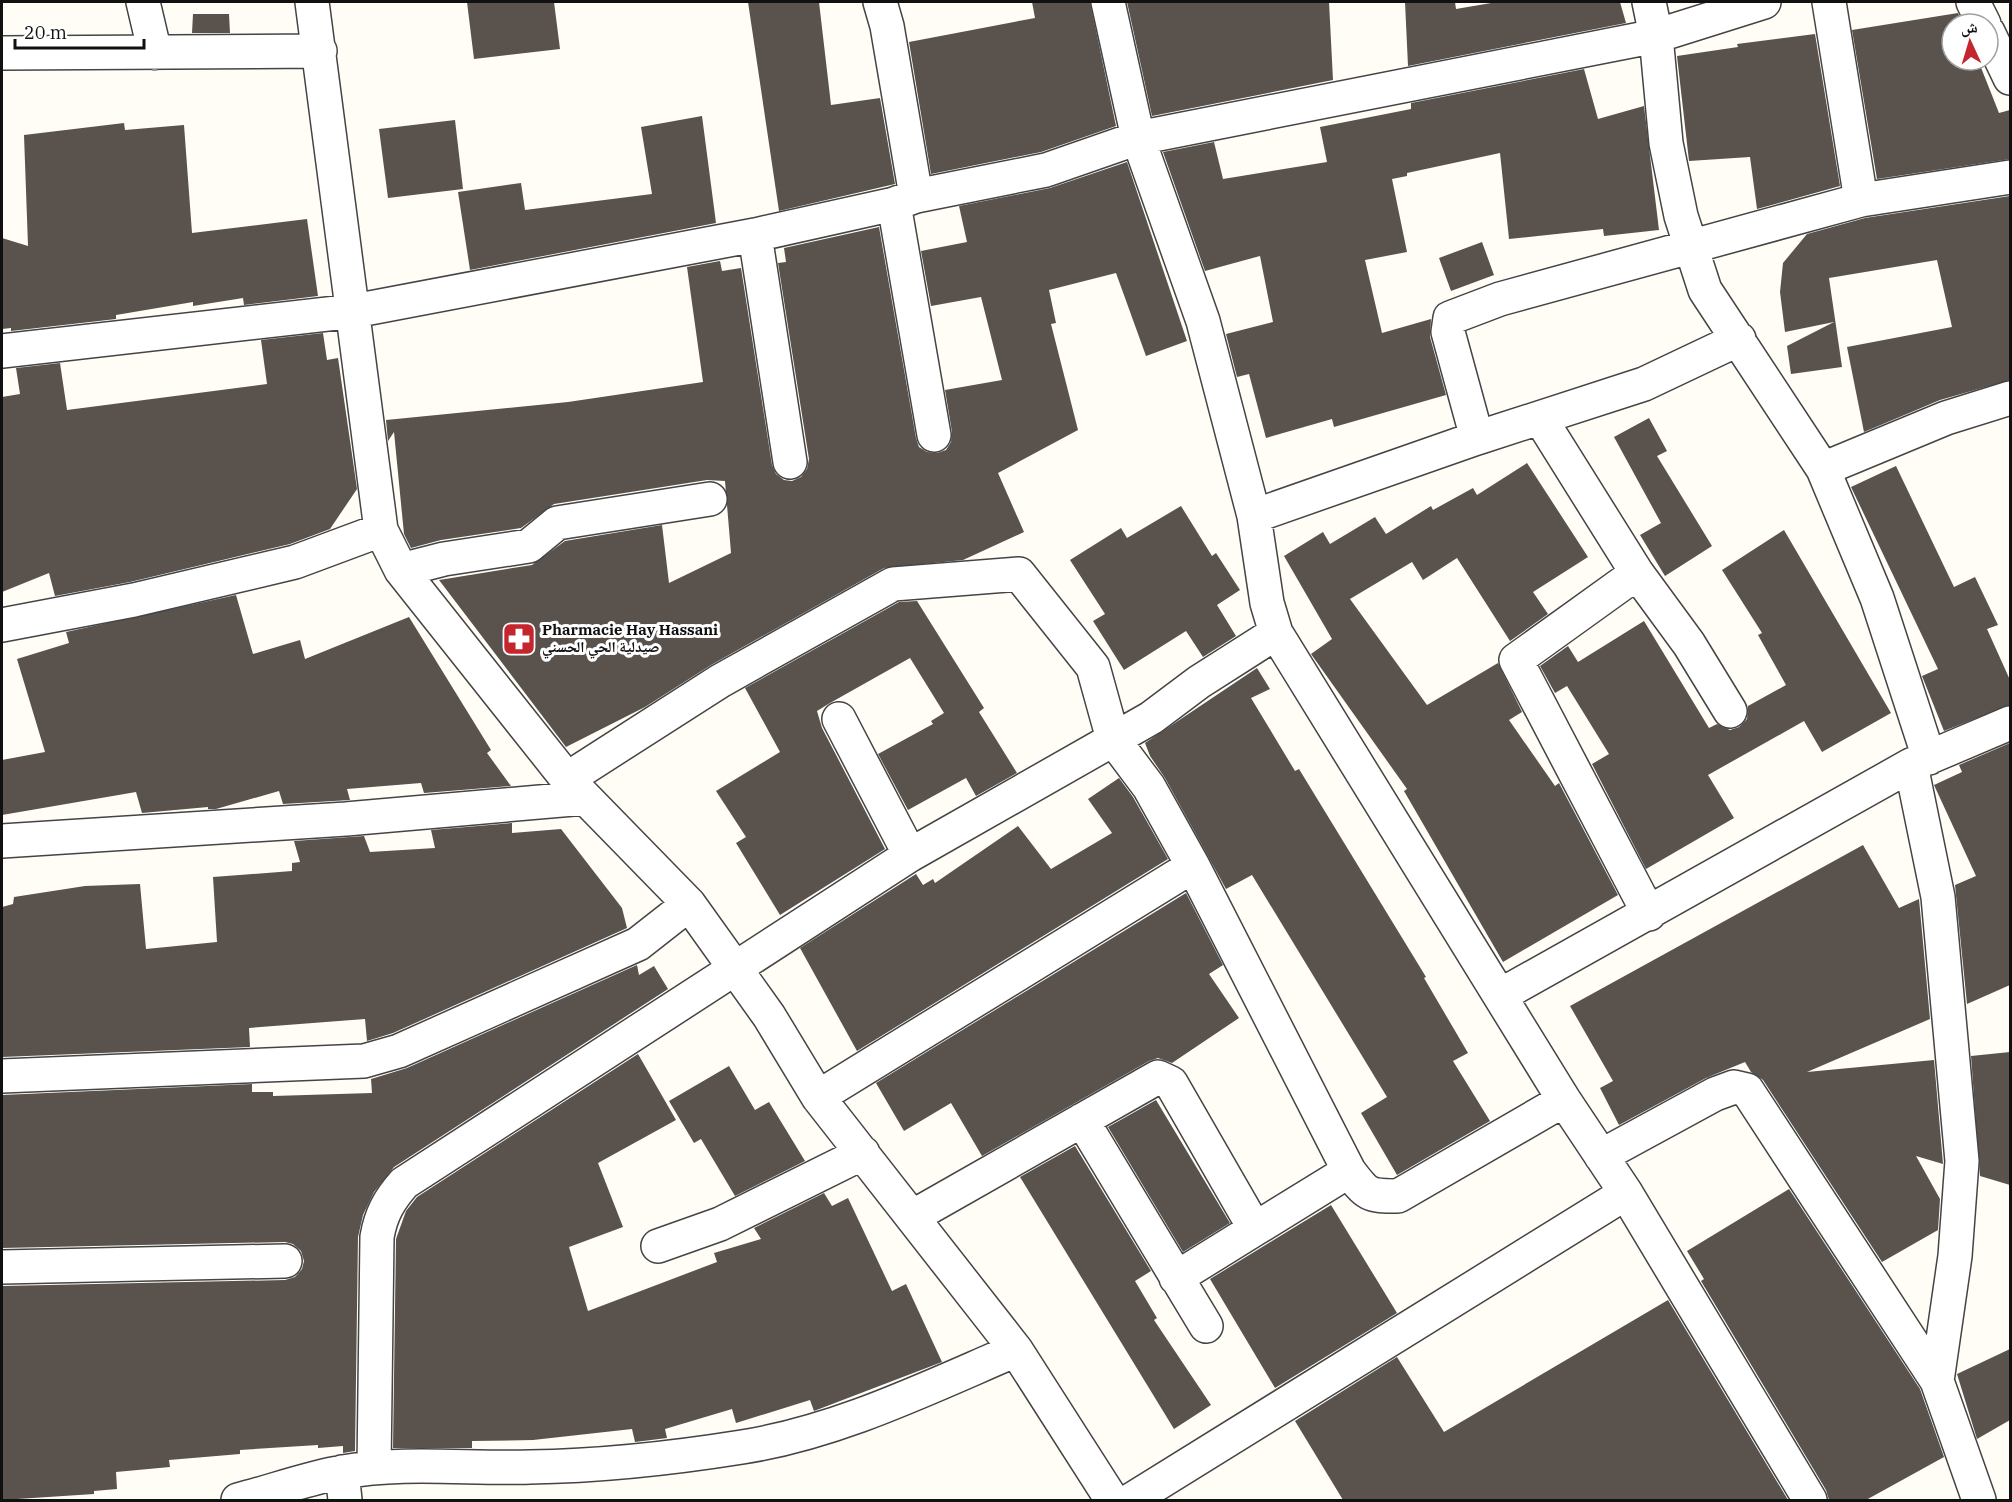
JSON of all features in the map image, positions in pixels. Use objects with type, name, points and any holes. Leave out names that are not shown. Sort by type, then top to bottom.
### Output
[{"type":"street","points":[[143,2],[155,53]]},
{"type":"street","points":[[312,2],[381,530],[401,570],[576,788],[689,904],[735,967],[818,1097],[1016,1350],[1112,1500]]},
{"type":"street","points":[[880,2],[887,26],[905,200],[934,435]]},
{"type":"street","points":[[1108,2],[1138,138],[1203,321],[1254,516],[1267,603],[1276,633],[1564,1100],[1626,1193],[1810,1500]]},
{"type":"street","points":[[1649,2],[1656,36],[1666,143],[1690,248],[1705,290],[1823,469],[1877,598],[1920,761],[1938,897],[1956,1106],[1960,1117],[1962,1161],[1955,1256],[1937,1381]]},
{"type":"street","points":[[2,351],[354,311],[756,235],[1046,170],[1138,138],[1656,36],[1764,2]]},
{"type":"street","points":[[1829,2],[1861,200]]},
{"type":"street","points":[[2,53],[320,51]]},
{"type":"street","points":[[2000,57],[2010,78]]},
{"type":"street","points":[[1477,438],[1448,332],[1450,318],[1500,299],[1861,200],[2010,177]]},
{"type":"street","points":[[756,235],[790,462]]},
{"type":"street","points":[[1254,516],[1477,438],[1644,384],[1739,339]]},
{"type":"street","points":[[1823,469],[1946,418],[2010,398]]},
{"type":"street","points":[[1540,418],[1637,573],[1678,627],[1730,711]]},
{"type":"street","points":[[401,570],[444,559],[529,546],[557,523],[710,499]]},
{"type":"street","points":[[2,626],[134,600],[295,562],[381,530]]},
{"type":"street","points":[[1637,573],[1516,660],[1649,914]]},
{"type":"street","points":[[2,841],[346,819],[576,788],[720,681],[893,584],[1018,574],[1093,667],[1113,739],[1149,787],[1193,866],[1349,1171],[1365,1193],[1371,1196],[1398,1196],[1564,1100]]},
{"type":"street","points":[[354,1480],[377,1237],[381,1215],[391,1198],[404,1183],[428,1165],[910,855],[1151,718],[1198,682],[1276,633]]},
{"type":"street","points":[[839,719],[910,855]]},
{"type":"street","points":[[1501,995],[1920,761],[2010,723]]},
{"type":"street","points":[[818,1097],[1193,866]]},
{"type":"street","points":[[2,1076],[364,1061],[399,1051],[638,945],[689,904]]},
{"type":"street","points":[[912,1217],[1149,1081],[1163,1078],[1171,1083],[1255,1229]]},
{"type":"street","points":[[1601,1156],[1715,1094],[1734,1087],[1747,1090],[1937,1381],[1979,1500]]},
{"type":"street","points":[[1082,1120],[1206,1326]]},
{"type":"street","points":[[658,1246],[720,1224],[863,1153]]},
{"type":"street","points":[[1176,1278],[1349,1171]]},
{"type":"street","points":[[1131,1500],[1626,1193]]},
{"type":"street","points":[[2,1268],[285,1261]]},
{"type":"street","points":[[238,1500],[354,1480],[659,1458],[744,1447],[806,1433],[874,1411],[1016,1350]]},
{"type":"building","points":[[467,2],[554,2],[560,49],[474,59]]},
{"type":"building","points":[[748,2],[819,2],[831,105],[880,98],[895,184],[779,211]]},
{"type":"building","points":[[1032,2],[1090,2],[1116,126],[1041,152],[931,174],[909,42],[1035,18]]},
{"type":"building","points":[[1127,2],[1329,2],[1333,80],[1152,116]]},
{"type":"building","points":[[1405,2],[1455,2],[1456,9],[1497,2],[1620,2],[1626,23],[1408,66]]},
{"type":"building","points":[[193,14],[229,14],[230,33],[192,33]]},
{"type":"building","points":[[1940,16],[1940,72],[1983,72],[1999,113],[2010,110],[2010,159],[1877,179],[1852,30]]},
{"type":"building","points":[[1815,34],[1840,186],[1757,209],[1750,157],[1689,161],[1677,56],[1738,47],[1737,44]]},
{"type":"building","points":[[1584,69],[1598,119],[1644,106],[1659,230],[1604,236],[1603,229],[1509,239],[1500,153],[1407,173],[1407,176],[1392,179],[1407,252],[1365,260],[1382,333],[1431,319],[1430,337],[1446,395],[1334,427],[1332,419],[1266,438],[1249,374],[1237,377],[1226,334],[1273,322],[1260,256],[1205,271],[1163,152],[1214,142],[1223,179],[1327,162],[1320,127],[1411,109],[1411,103]]},
{"type":"building","points":[[702,116],[716,223],[470,270],[458,192],[521,183],[525,210],[652,194],[641,127]]},
{"type":"building","points":[[455,120],[463,189],[388,198],[379,129]]},
{"type":"building","points":[[124,123],[125,130],[184,125],[192,233],[307,219],[318,296],[244,305],[243,298],[193,306],[193,302],[116,315],[116,319],[11,331],[11,328],[2,329],[2,238],[28,246],[24,135]]},
{"type":"building","points":[[1127,162],[1187,341],[1146,356],[1116,273],[1049,290],[1056,323],[1051,324],[1078,430],[998,473],[1024,532],[963,560],[884,568],[711,665],[645,707],[566,747],[439,580],[532,565],[565,541],[662,525],[669,583],[731,553],[725,481],[707,480],[554,504],[521,528],[441,540],[411,548],[404,534],[394,432],[388,441],[386,420],[568,402],[703,382],[687,267],[720,261],[722,271],[741,268],[772,465],[776,474],[784,480],[792,481],[801,477],[807,469],[809,459],[778,263],[786,262],[784,248],[879,227],[916,438],[919,447],[927,452],[937,453],[946,450],[951,442],[952,432],[945,390],[1002,380],[981,297],[931,306],[921,251],[967,242],[959,206],[1050,188]]},
{"type":"building","points":[[2010,196],[2010,380],[1940,400],[1864,432],[1847,347],[1952,327],[1937,260],[1829,278],[1842,367],[1791,374],[1787,346],[1834,322],[1785,332],[1780,292],[1783,263],[1807,234],[1865,218]]},
{"type":"building","points":[[1482,242],[1494,275],[1451,291],[1439,258]]},
{"type":"building","points":[[323,333],[327,360],[338,358],[357,489],[330,529],[290,544],[130,582],[55,596],[49,573],[2,592],[2,397],[20,394],[16,368],[60,363],[67,410],[267,384],[261,340]]},
{"type":"building","points":[[1649,418],[1667,451],[1657,456],[1712,546],[1665,576],[1640,535],[1661,523],[1614,437]]},
{"type":"building","points":[[1527,463],[1588,557],[1533,592],[1548,614],[1510,641],[1457,558],[1423,580],[1412,562],[1350,599],[1427,705],[1498,663],[1522,712],[1509,720],[1555,786],[1559,783],[1618,895],[1503,962],[1404,791],[1407,789],[1311,654],[1332,639],[1284,556],[1323,532],[1330,544],[1375,517],[1386,534],[1431,506],[1433,510],[1473,488],[1477,495]]},
{"type":"building","points":[[1896,466],[1954,587],[1975,577],[1998,625],[1987,629],[2010,680],[2010,705],[1944,731],[1922,676],[1938,669],[1851,487]]},
{"type":"building","points":[[1181,506],[1212,556],[1216,553],[1240,590],[1217,605],[1236,636],[1203,657],[1186,631],[1124,670],[1093,621],[1105,614],[1070,560],[1121,528],[1127,538]]},
{"type":"building","points":[[1784,530],[1891,713],[1822,752],[1804,721],[1708,775],[1734,818],[1646,869],[1592,764],[1609,754],[1567,686],[1555,693],[1540,666],[1568,646],[1578,662],[1644,621],[1709,728],[1717,724],[1730,730],[1739,727],[1747,719],[1748,706],[1786,685],[1758,635],[1762,633],[1722,570]]},
{"type":"building","points":[[236,595],[253,654],[300,640],[305,659],[409,617],[491,750],[487,753],[511,786],[424,793],[421,783],[347,789],[350,800],[283,804],[279,791],[216,809],[208,809],[208,807],[142,813],[136,792],[2,815],[2,760],[45,752],[17,659],[69,643],[66,632]]},
{"type":"building","points":[[917,601],[984,708],[979,712],[1017,773],[976,796],[966,778],[908,810],[878,754],[933,724],[931,721],[944,713],[910,658],[830,703],[817,711],[822,728],[885,849],[780,915],[736,843],[746,837],[716,791],[780,752],[745,688],[899,602]]},
{"type":"building","points":[[1257,668],[1270,689],[1251,698],[1295,771],[1299,769],[1426,977],[1424,978],[1468,1053],[1453,1061],[1490,1121],[1397,1175],[1361,1113],[1387,1097],[1252,875],[1226,889],[1165,778],[1150,756],[1145,743]]},
{"type":"building","points":[[2010,743],[2010,985],[1967,1004],[1955,885],[1976,876],[1934,785],[1962,772],[1959,765]]},
{"type":"building","points":[[1119,778],[1133,797],[1168,859],[857,1051],[800,948],[916,874],[923,885],[933,879],[935,883],[1018,826],[1051,869],[1112,833],[1088,799]]},
{"type":"building","points":[[512,823],[512,833],[561,829],[622,908],[627,928],[393,1033],[367,1041],[365,1019],[249,1028],[250,1047],[2,1057],[2,907],[13,904],[14,897],[85,886],[140,884],[146,949],[217,942],[213,877],[292,871],[292,863],[300,862],[294,841],[364,836],[370,852],[435,848],[431,830]]},
{"type":"building","points":[[1863,845],[1899,908],[1919,899],[1930,1019],[1807,1072],[1934,1060],[1943,1164],[1916,1156],[1940,1199],[1938,1230],[1882,1262],[1763,1080],[1751,1072],[1745,1062],[1706,1078],[1619,1125],[1600,1088],[1613,1081],[1570,1006]]},
{"type":"building","points":[[1186,893],[1223,965],[1209,974],[1239,1018],[1172,1063],[1158,1058],[1149,1061],[982,1156],[951,1103],[904,1131],[876,1083]]},
{"type":"building","points":[[637,965],[639,975],[654,966],[668,989],[394,1167],[374,1192],[363,1215],[358,1237],[355,1451],[343,1453],[343,1446],[318,1448],[318,1445],[240,1450],[240,1454],[169,1460],[170,1467],[116,1472],[117,1489],[94,1491],[94,1494],[2,1500],[2,1286],[285,1280],[295,1277],[302,1269],[304,1261],[301,1251],[293,1244],[285,1242],[2,1248],[2,1095],[252,1084],[252,1092],[273,1092],[273,1096],[372,1093],[371,1079],[407,1068]]},
{"type":"building","points":[[2010,1052],[2010,1185],[1980,1176],[1971,1056]]},
{"type":"building","points":[[638,1054],[676,1120],[598,1163],[623,1227],[569,1247],[588,1311],[717,1262],[714,1253],[761,1239],[754,1228],[824,1193],[832,1206],[848,1198],[892,1291],[906,1284],[942,1362],[814,1411],[810,1400],[736,1423],[732,1409],[665,1429],[667,1438],[635,1442],[632,1429],[533,1440],[472,1441],[472,1448],[393,1448],[396,1239],[406,1211],[417,1197]]},
{"type":"building","points":[[729,1066],[755,1110],[769,1102],[805,1161],[735,1196],[701,1139],[694,1143],[669,1101]]},
{"type":"building","points":[[1156,1100],[1230,1223],[1183,1252],[1108,1127]]},
{"type":"building","points":[[1075,1146],[1151,1271],[1135,1281],[1157,1318],[1154,1320],[1211,1405],[1174,1429],[1020,1177]]},
{"type":"building","points":[[1789,1189],[1920,1389],[1944,1457],[1866,1500],[1829,1500],[1826,1490],[1701,1281],[1704,1279],[1687,1251]]},
{"type":"building","points":[[1331,1205],[1397,1313],[1275,1388],[1210,1279]]},
{"type":"building","points":[[1668,1300],[1788,1500],[1343,1500],[1295,1421],[1397,1357],[1444,1432]]},
{"type":"building","points":[[2010,1349],[2010,1420],[1977,1439],[1957,1374]]},
{"type":"place","name":"Pharmacie Hay Hassani صيدلية الحي الحسني","points":[[519,639]]}]
